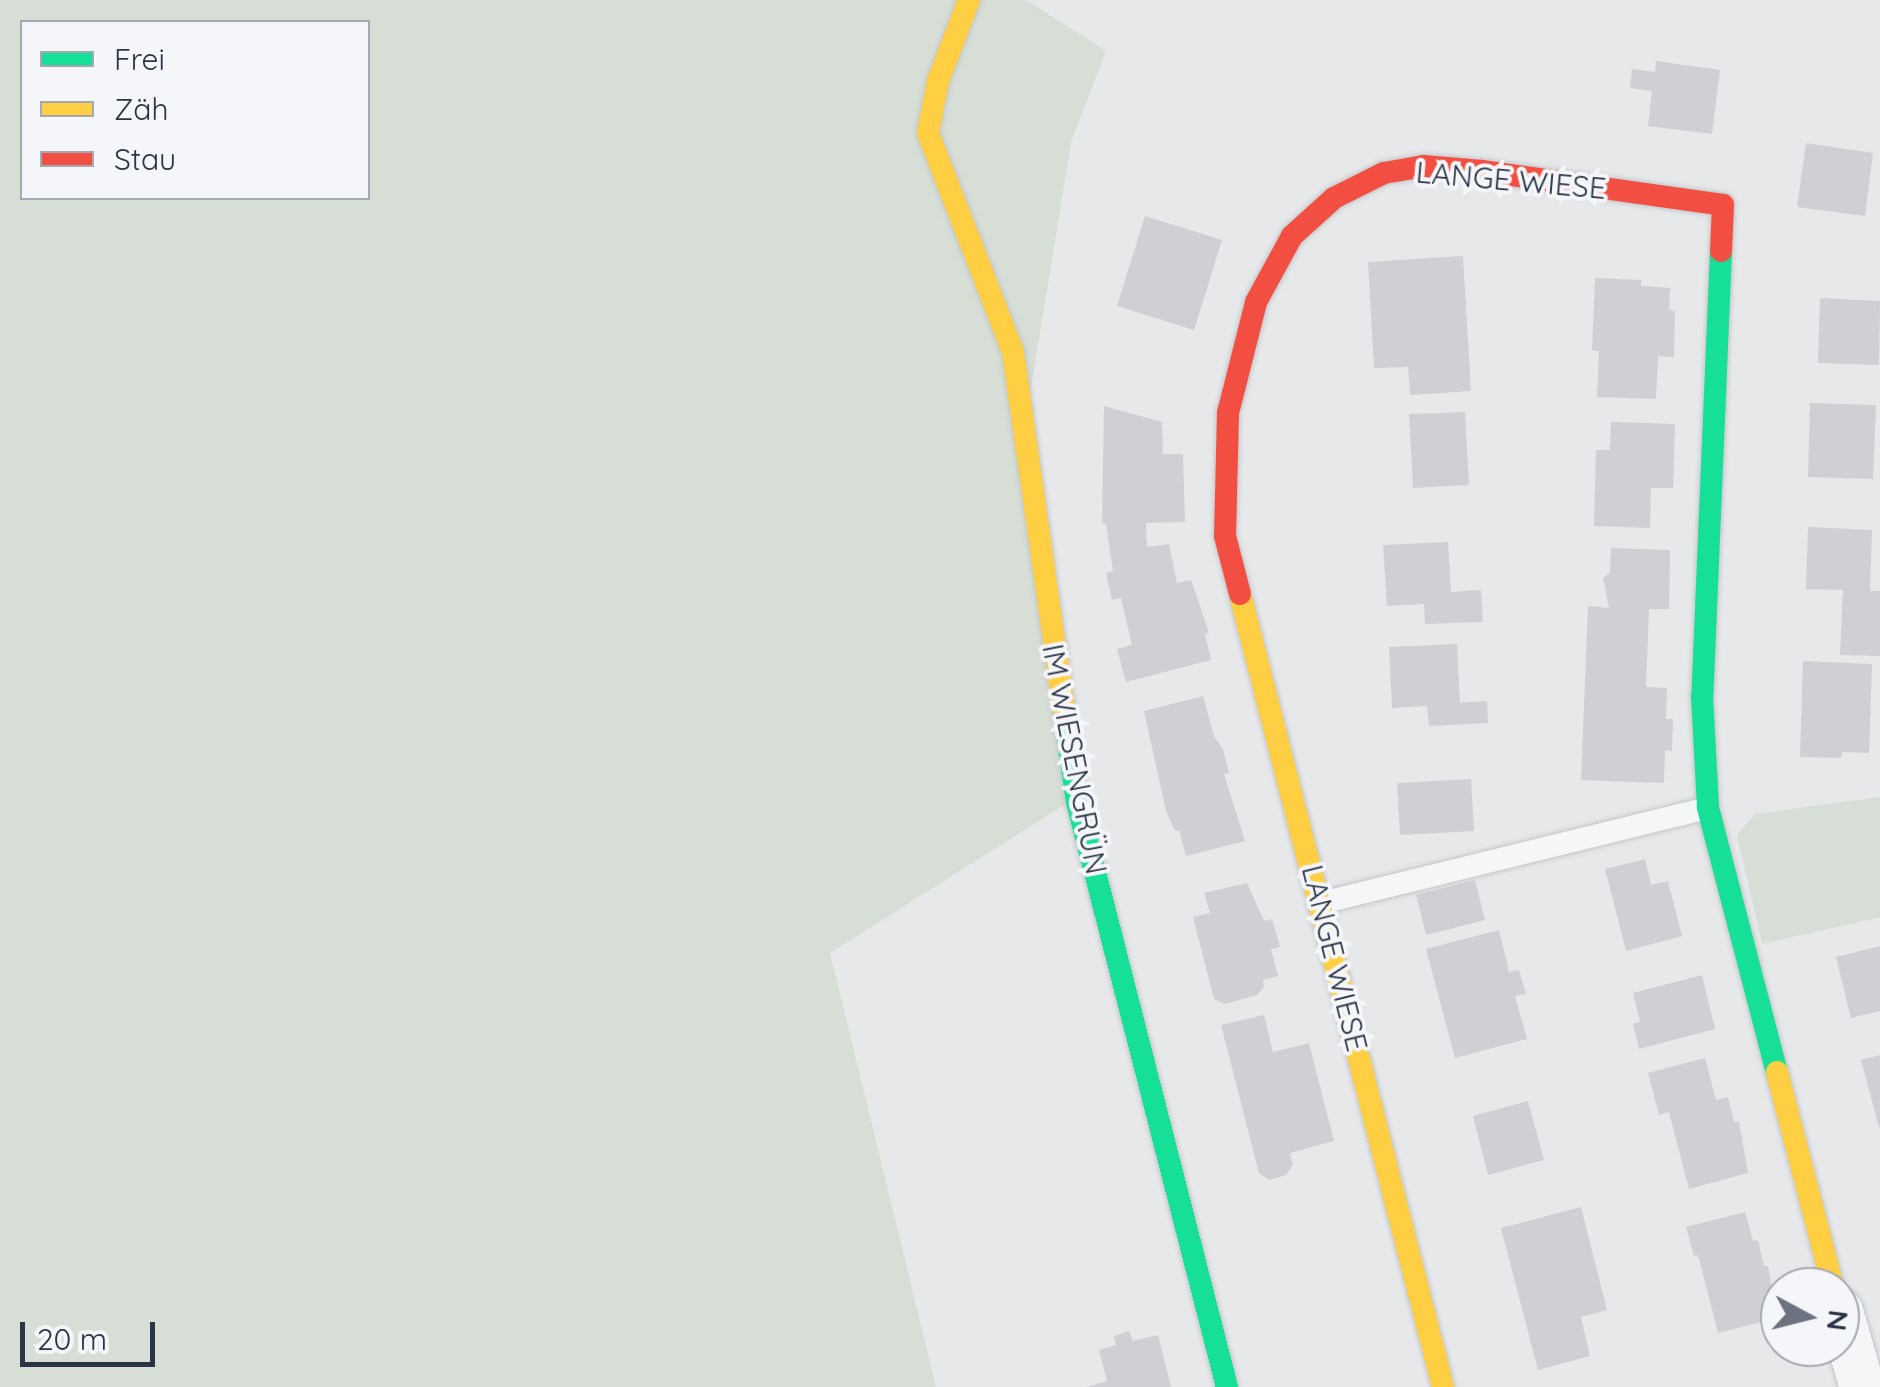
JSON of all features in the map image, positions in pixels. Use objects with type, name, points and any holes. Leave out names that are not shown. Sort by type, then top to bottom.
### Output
[{"type":"street","name":"IM WIESENGRÜN","points":[[969,0],[938,81],[928,133],[1013,352],[1076,802],[1227,1387]]},
{"type":"street","name":"LANGE WIESE","points":[[1443,1387],[1225,536],[1228,413],[1256,302],[1292,236],[1334,198],[1384,173],[1423,166],[1482,171],[1723,205],[1702,696],[1708,808],[1828,1267]]},
{"type":"lane","points":[[1322,903],[1708,808]]},
{"type":"shaded area","points":[[0,0],[1026,0],[1106,51],[1071,142],[1028,407],[1072,800],[830,953],[936,1387],[0,1387]]},
{"type":"shaded area","points":[[1880,797],[1880,917],[1762,944],[1737,835],[1755,814]]},
{"type":"building","points":[[1656,61],[1720,70],[1712,134],[1648,126],[1652,91],[1630,88],[1632,69],[1655,72]]},
{"type":"building","points":[[1806,143],[1873,153],[1865,216],[1797,207]]},
{"type":"building","points":[[1145,216],[1222,240],[1194,330],[1117,306]]},
{"type":"building","points":[[1463,256],[1471,391],[1410,395],[1408,367],[1374,368],[1368,262]]},
{"type":"building","points":[[1595,278],[1641,280],[1641,286],[1670,288],[1669,310],[1675,311],[1674,357],[1658,356],[1656,399],[1597,397],[1599,351],[1592,351]]},
{"type":"building","points":[[1820,298],[1880,301],[1879,365],[1818,363]]},
{"type":"building","points":[[1810,403],[1876,405],[1873,479],[1808,477]]},
{"type":"building","points":[[1104,406],[1162,422],[1163,454],[1183,454],[1185,522],[1146,523],[1147,547],[1169,544],[1177,583],[1191,580],[1209,633],[1205,634],[1211,660],[1126,682],[1117,649],[1132,645],[1121,598],[1112,600],[1106,573],[1113,571],[1106,524],[1102,523]]},
{"type":"building","points":[[1465,412],[1469,485],[1413,488],[1409,414]]},
{"type":"building","points":[[1611,422],[1675,424],[1673,488],[1651,488],[1650,528],[1594,526],[1596,450],[1610,450]]},
{"type":"building","points":[[1808,527],[1872,530],[1870,591],[1880,591],[1880,656],[1840,655],[1843,590],[1806,589]]},
{"type":"building","points":[[1448,542],[1451,592],[1481,590],[1483,622],[1425,624],[1424,604],[1387,606],[1383,545]]},
{"type":"building","points":[[1611,548],[1670,550],[1669,609],[1649,609],[1646,687],[1667,688],[1666,719],[1673,719],[1672,751],[1665,750],[1664,783],[1581,780],[1588,606],[1609,608],[1603,578],[1610,573]]},
{"type":"building","points":[[1457,644],[1460,703],[1487,701],[1488,723],[1429,726],[1427,706],[1392,708],[1389,647]]},
{"type":"building","points":[[1803,661],[1872,664],[1869,753],[1842,752],[1841,758],[1800,757]]},
{"type":"building","points":[[1203,696],[1214,736],[1223,749],[1229,773],[1224,774],[1245,841],[1186,856],[1179,830],[1175,831],[1166,811],[1144,711]]},
{"type":"building","points":[[1471,779],[1474,831],[1400,835],[1397,783]]},
{"type":"building","points":[[1645,859],[1651,885],[1668,881],[1682,936],[1626,951],[1605,869]]},
{"type":"building","points":[[1475,880],[1485,920],[1426,935],[1416,895]]},
{"type":"building","points":[[1247,883],[1264,921],[1272,919],[1280,947],[1271,949],[1278,976],[1263,980],[1264,987],[1257,995],[1225,1004],[1214,999],[1193,917],[1210,913],[1204,893]]},
{"type":"building","points":[[1499,930],[1509,972],[1519,970],[1526,994],[1515,996],[1527,1039],[1455,1058],[1426,949]]},
{"type":"building","points":[[1880,946],[1880,1011],[1851,1018],[1836,957]]},
{"type":"building","points":[[1702,975],[1715,1029],[1639,1049],[1633,1024],[1640,1022],[1633,993]]},
{"type":"building","points":[[1264,1015],[1273,1052],[1309,1043],[1334,1141],[1290,1153],[1293,1165],[1286,1175],[1269,1180],[1259,1173],[1221,1025]]},
{"type":"building","points":[[1880,1055],[1880,1127],[1879,1127],[1861,1060]]},
{"type":"building","points":[[1705,1058],[1716,1100],[1728,1097],[1734,1122],[1739,1121],[1748,1173],[1689,1189],[1669,1112],[1659,1115],[1648,1073]]},
{"type":"building","points":[[1528,1101],[1544,1160],[1488,1175],[1473,1116]]},
{"type":"building","points":[[1581,1207],[1607,1310],[1581,1317],[1590,1356],[1538,1370],[1501,1228]]},
{"type":"building","points":[[1745,1212],[1753,1241],[1758,1240],[1764,1266],[1768,1267],[1760,1267],[1760,1322],[1718,1333],[1698,1255],[1694,1256],[1686,1227]]},
{"type":"building","points":[[1129,1331],[1133,1341],[1158,1335],[1171,1387],[1087,1387],[1107,1381],[1099,1350],[1116,1345],[1114,1336]]},
{"type":"traffic: fast","points":[[1721,251],[1702,696],[1708,808],[1777,1072]]},
{"type":"traffic: fast","points":[[1064,710],[1077,802],[1227,1387]]},
{"type":"traffic: slow","points":[[969,0],[938,81],[928,133],[1013,352],[1064,710]]},
{"type":"traffic: slow","points":[[1240,594],[1443,1387]]},
{"type":"traffic: slow","points":[[1777,1072],[1828,1267]]},
{"type":"traffic: jam","points":[[1240,594],[1225,536],[1228,413],[1256,302],[1292,236],[1334,198],[1384,173],[1423,166],[1482,171],[1723,205],[1721,251]]}]
